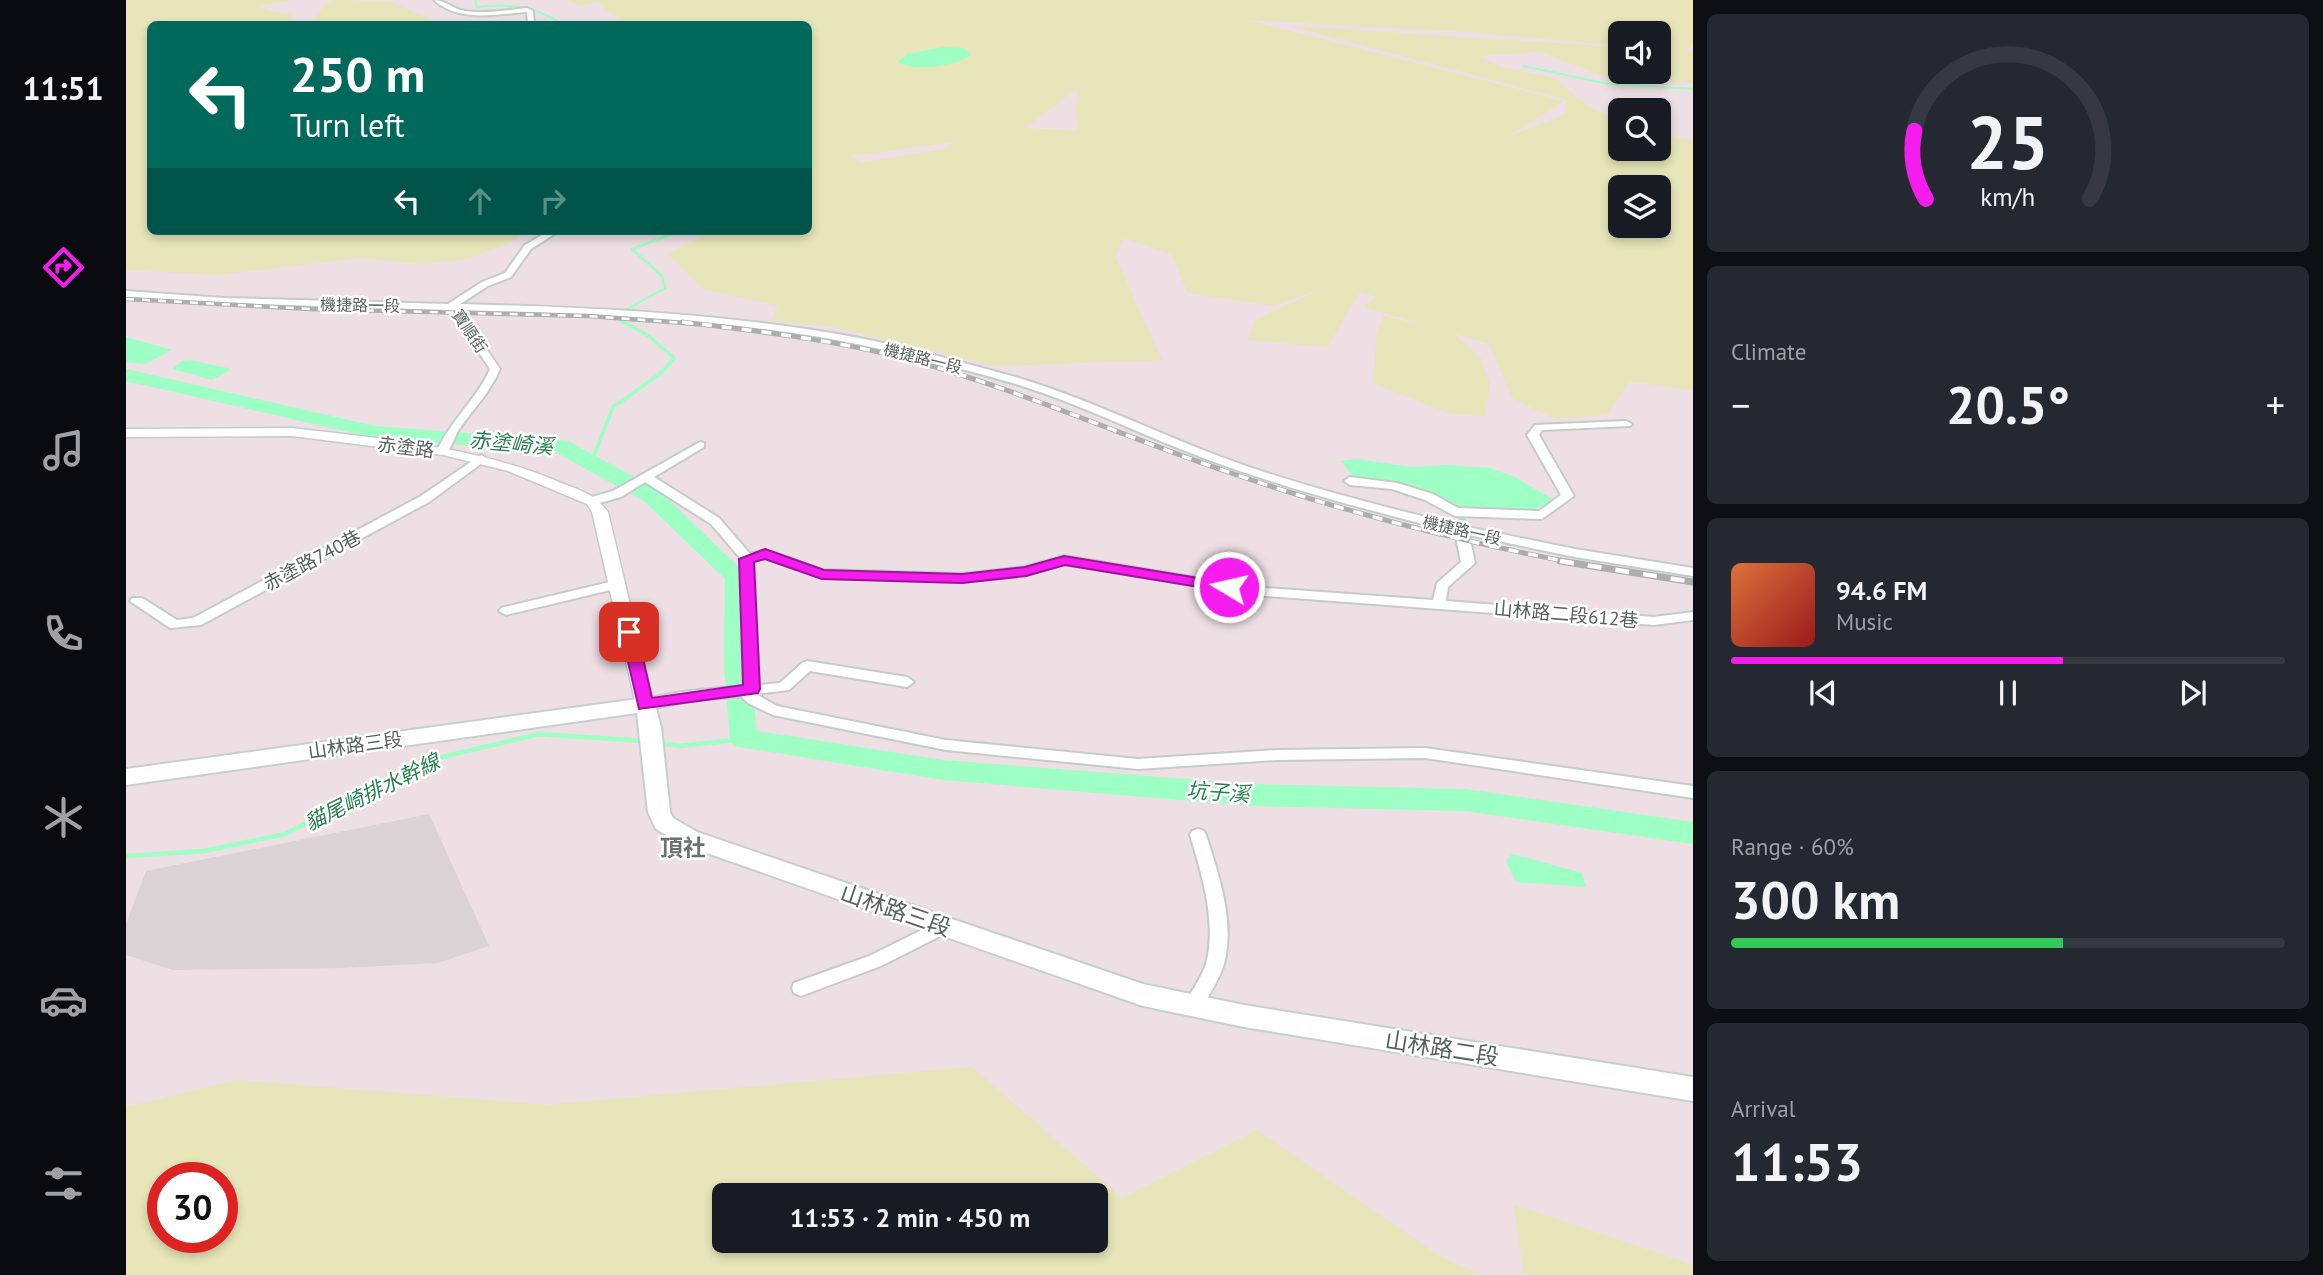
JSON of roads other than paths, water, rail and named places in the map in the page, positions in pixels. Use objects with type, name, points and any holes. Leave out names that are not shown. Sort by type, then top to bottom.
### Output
[{"type":"main road","name":"山林路三段","points":[[126,777],[645,705],[651,727],[659,812],[664,823],[674,831],[1143,995],[1192,1007]]},
{"type":"main road","name":"山林路二段","points":[[1192,1007],[1693,1089]]},
{"type":"street","points":[[438,0],[446,7],[472,13],[527,10],[530,11],[531,21]]},
{"type":"street","name":"寶順街","points":[[444,448],[470,404],[492,379],[495,369],[452,307],[485,284],[508,275],[528,247],[548,235]]},
{"type":"street","name":"機捷路一段","points":[[126,294],[252,302],[627,313],[799,331],[911,353],[1049,392],[1263,474],[1350,502],[1540,548],[1693,572]]},
{"type":"street","points":[[1350,481],[1392,486],[1429,497],[1455,512],[1542,515],[1568,496],[1533,435],[1539,428],[1626,424]]},
{"type":"street","name":"赤塗路","points":[[126,433],[292,432],[444,448],[513,468],[592,501]]},
{"type":"street","points":[[592,501],[617,494],[700,445]]},
{"type":"street","name":"赤塗路740巷","points":[[137,601],[175,625],[196,622],[425,499],[481,459]]},
{"type":"street","points":[[643,478],[715,522],[747,559],[748,690],[753,700],[773,710],[979,749],[1152,765],[1277,754],[1425,753],[1693,792]]},
{"type":"street","points":[[592,501],[599,506],[645,705],[689,696],[784,687],[807,666],[907,682]]},
{"type":"street","points":[[1439,604],[1442,586],[1468,563],[1455,512]]},
{"type":"street","name":"山林路二段612巷","points":[[747,559],[765,554],[822,574],[962,578],[1026,571],[1064,560],[1252,591],[1654,621],[1693,617]]},
{"type":"street","points":[[506,611],[618,584]]},
{"type":"street","points":[[1192,1007],[1216,961],[1217,931],[1210,876],[1198,835]]},
{"type":"street","points":[[801,988],[875,961],[944,926]]},
{"type":"waterway","points":[[475,0],[477,7],[521,7],[532,9],[557,21]]},
{"type":"waterway","points":[[1523,66],[1604,83],[1693,89]]},
{"type":"waterway","points":[[623,322],[613,317],[665,288],[662,276],[632,249],[669,235]]},
{"type":"waterway","points":[[591,463],[613,407],[660,374],[674,358],[649,336],[623,322]]},
{"type":"waterway","points":[[623,322],[627,324]]},
{"type":"waterway","name":"坑子溪","points":[[126,375],[375,432],[560,446],[652,496],[737,577],[737,666],[744,739],[943,770],[1251,795],[1465,800],[1693,833]]},
{"type":"waterway","name":"貓尾崎排水幹線","points":[[126,856],[204,851],[285,834],[438,758],[539,734],[645,741]]},
{"type":"waterway","name":"貓尾崎排水幹線","points":[[660,743],[680,746],[744,739]]},
{"type":"railway","points":[[126,299],[311,309],[589,316],[697,324]]},
{"type":"railway","points":[[682,322],[826,342],[911,360],[992,385],[1191,459],[1314,500],[1441,534],[1569,562]]},
{"type":"railway","points":[[1560,561],[1693,582]]},
{"type":"district","name":"頂社","points":[[683,847]]},
{"type":"water label","name":"赤塗崎溪","points":[[511,443]]}]
